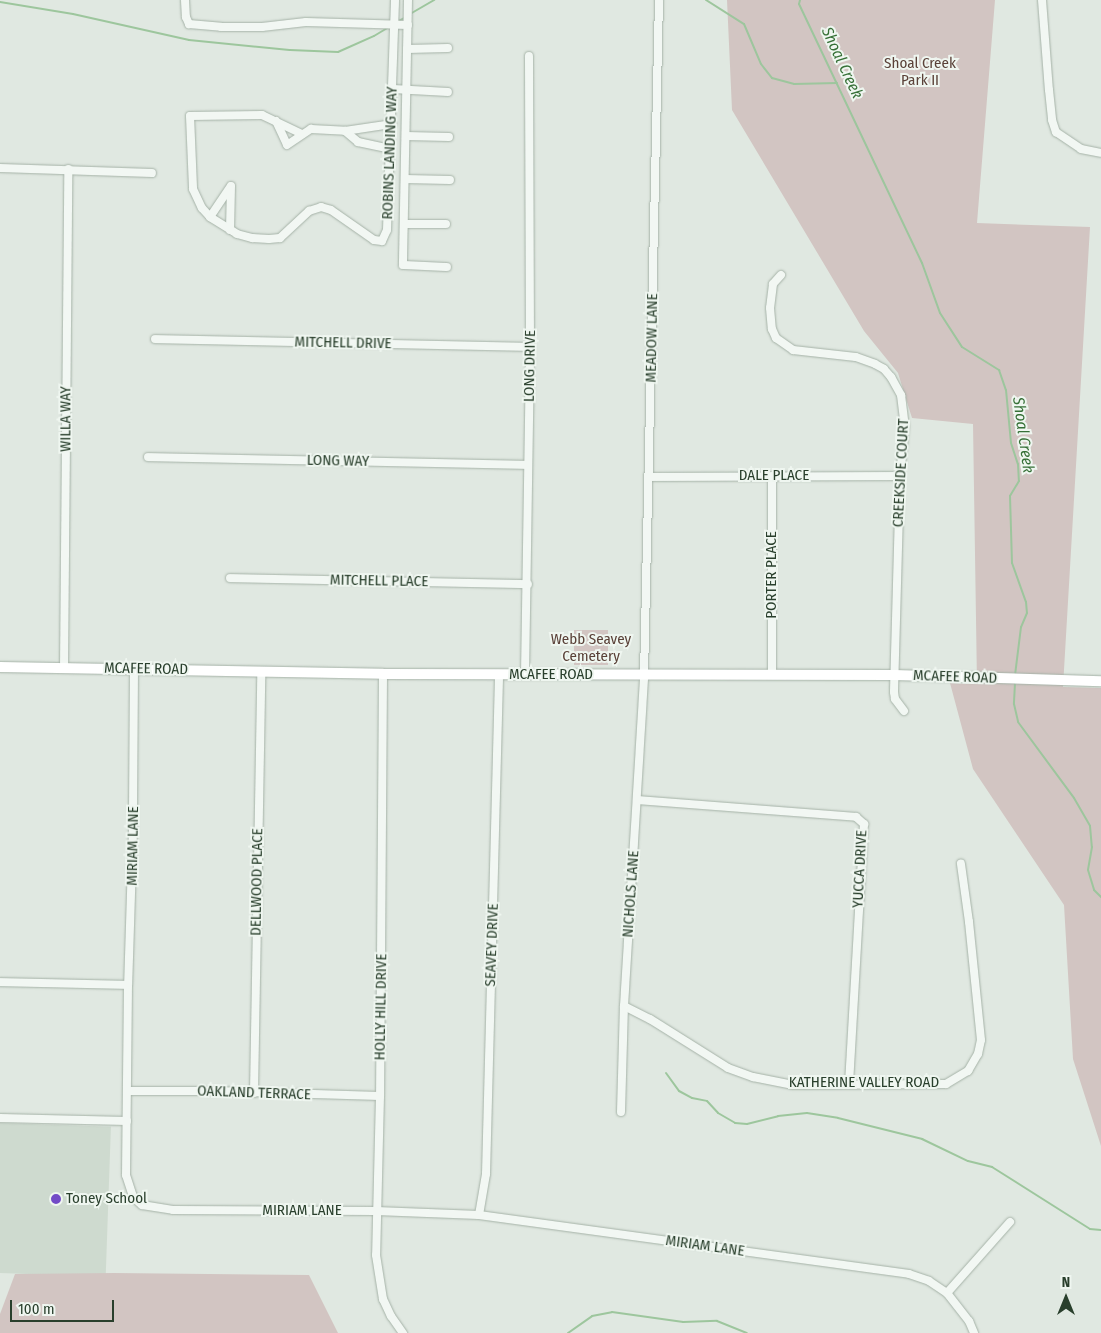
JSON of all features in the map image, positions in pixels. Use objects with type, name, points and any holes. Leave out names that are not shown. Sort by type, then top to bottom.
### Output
[{"type":"street","points":[[185,0],[186,18],[189,24],[221,28],[262,27],[315,22],[408,25]]},
{"type":"street","name":"ROBINS LANDING WAY","points":[[276,121],[262,115],[190,116],[194,189],[202,208],[210,217],[230,230],[252,238],[280,238],[309,211],[321,207],[332,210],[374,240],[382,241],[387,230],[393,115],[395,0]]},
{"type":"street","name":"ROBINS LANDING WAY","points":[[408,0],[403,265],[447,268]]},
{"type":"street","name":"MEADOW LANE","points":[[644,676],[659,0]]},
{"type":"street","points":[[1042,0],[1052,120],[1056,132],[1081,149],[1101,153]]},
{"type":"street","points":[[407,49],[448,48]]},
{"type":"street","name":"LONG DRIVE","points":[[525,675],[528,584],[530,347],[529,56]]},
{"type":"street","points":[[394,59],[407,59]]},
{"type":"street","points":[[393,89],[448,92]]},
{"type":"street","points":[[393,115],[406,115]]},
{"type":"street","points":[[276,121],[287,145],[311,129],[345,131],[392,124]]},
{"type":"street","points":[[276,121],[302,134]]},
{"type":"street","points":[[345,131],[358,142],[390,149]]},
{"type":"street","points":[[406,136],[449,136]]},
{"type":"street","points":[[0,168],[152,173]]},
{"type":"street","name":"WILLA WAY","points":[[64,668],[68,169]]},
{"type":"street","points":[[405,179],[450,180]]},
{"type":"street","points":[[210,217],[231,186],[230,230]]},
{"type":"street","points":[[404,224],[446,224]]},
{"type":"street","name":"CREEKSIDE COURT","points":[[781,275],[773,284],[770,308],[772,329],[776,338],[793,350],[866,360],[884,369],[896,385],[904,415],[900,476],[894,675],[896,699],[904,712]]},
{"type":"street","name":"MITCHELL DRIVE","points":[[155,339],[530,347]]},
{"type":"street","name":"LONG WAY","points":[[148,458],[528,465]]},
{"type":"street","name":"PORTER PLACE","points":[[772,476],[772,674]]},
{"type":"street","name":"DALE PLACE","points":[[648,477],[900,476]]},
{"type":"street","name":"MITCHELL PLACE","points":[[230,578],[528,584]]},
{"type":"street","name":"MCAFEE ROAD","points":[[0,667],[383,674],[894,675],[1101,681]]},
{"type":"street","name":"MIRIAM LANE","points":[[134,669],[133,830],[128,985],[126,1175],[128,1187],[142,1205],[173,1210],[479,1215],[910,1274],[929,1281],[946,1293],[969,1320],[974,1333]]},
{"type":"street","name":"DELLWOOD PLACE","points":[[254,1093],[261,671]]},
{"type":"street","name":"HOLLY HILL DRIVE","points":[[383,674],[380,1096],[376,1255],[383,1299],[391,1316],[403,1333]]},
{"type":"street","name":"SEAVEY DRIVE","points":[[479,1215],[486,1174],[499,675]]},
{"type":"street","name":"NICHOLS LANE","points":[[621,1112],[624,1006],[644,676]]},
{"type":"street","name":"YUCCA DRIVE","points":[[637,800],[856,817],[864,824],[849,1084]]},
{"type":"street","name":"KATHERINE VALLEY ROAD","points":[[624,1006],[736,1071],[793,1085],[946,1084],[968,1071],[978,1054],[981,1040],[970,922],[960,864]]},
{"type":"street","points":[[0,982],[128,985]]},
{"type":"street","name":"OAKLAND TERRACE","points":[[128,1091],[380,1096]]},
{"type":"street","points":[[0,1118],[127,1121]]},
{"type":"street","points":[[946,1293],[1010,1222]]},
{"type":"shaded area","name":"Toney School","points":[[0,1123],[111,1127],[106,1277],[0,1273]]},
{"type":"green space","name":"Shoal Creek Park II","points":[[727,0],[995,0],[977,223],[1090,227],[1063,687],[1101,688],[1101,1146],[1073,1059],[1064,905],[973,769],[950,683],[977,684],[973,424],[912,418],[898,373],[864,331],[732,110]]},
{"type":"green space","name":"Webb Seavey Cemetery","points":[[574,630],[608,630],[608,665],[574,665]]},
{"type":"green space","points":[[15,1274],[309,1275],[338,1333],[0,1333],[0,1314]]},
{"type":"waterway","points":[[410,14],[434,0]]},
{"type":"waterway","points":[[706,0],[744,24],[761,64],[772,78],[794,84],[837,83]]},
{"type":"waterway","name":"Shoal Creek","points":[[800,0],[799,4],[922,263],[940,313],[962,347],[999,370],[1006,390],[1011,443],[1018,464],[1019,481],[1010,496],[1012,563],[1026,602],[1027,613],[1021,627],[1015,675]]},
{"type":"waterway","points":[[0,2],[73,14],[189,40],[290,50],[338,52],[389,27]]},
{"type":"waterway","points":[[397,22],[406,17]]},
{"type":"waterway","name":"Shoal Creek","points":[[1015,683],[1014,704],[1018,722],[1074,798],[1090,826],[1092,847],[1088,870],[1094,890],[1101,897]]},
{"type":"waterway","points":[[666,1073],[679,1091],[692,1098],[707,1101],[718,1113],[735,1123],[747,1124],[778,1116],[807,1113],[838,1118],[922,1139],[968,1161],[992,1167],[1090,1229],[1101,1230]]},
{"type":"waterway","points":[[568,1333],[592,1316],[612,1312],[683,1322],[717,1321],[747,1333]]},
{"type":"place","name":"Toney School","points":[[56,1199]]}]
